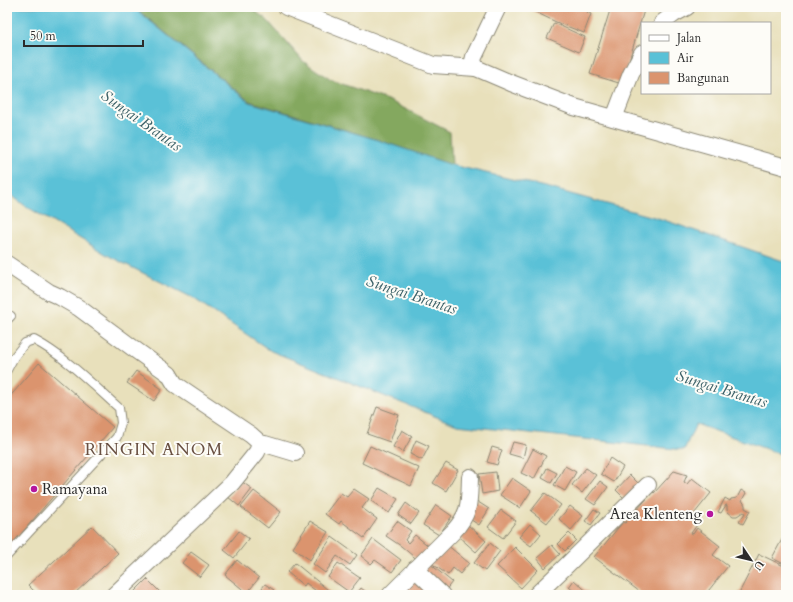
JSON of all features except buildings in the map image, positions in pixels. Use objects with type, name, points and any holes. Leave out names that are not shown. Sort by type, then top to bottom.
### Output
[{"type":"street","points":[[286,7],[433,65],[476,68],[574,107],[786,167]]},
{"type":"street","points":[[476,68],[473,61],[474,57],[498,7]]},
{"type":"street","points":[[663,22],[687,7]]},
{"type":"street","points":[[614,118],[631,74],[641,54]]},
{"type":"street","points":[[7,264],[54,295],[79,308],[170,374],[175,384],[251,435],[260,443],[295,453]]},
{"type":"street","points":[[114,595],[232,483],[257,452],[260,443]]},
{"type":"street","points":[[390,595],[459,525],[468,511],[470,477]]},
{"type":"street","points":[[536,595],[648,485]]},
{"type":"street","points":[[415,570],[442,595]]},
{"type":"lane","points":[[7,370],[14,357],[25,343],[34,340],[47,347],[68,363],[119,408],[121,423],[117,437],[7,556]]},
{"type":"green space","points":[[134,7],[250,7],[267,20],[303,61],[331,80],[390,101],[450,132],[452,165],[375,139],[249,101]]},
{"type":"water","name":"Sungai Brantas","points":[[7,7],[133,7],[249,102],[375,139],[452,165],[549,188],[661,219],[786,262],[786,456],[696,424],[684,450],[457,425],[271,351],[193,298],[109,256],[24,205],[7,192]]},
{"type":"place","name":"Ramayana","points":[[34,489]]},
{"type":"place","name":"Area Klenteng","points":[[710,514]]},
{"type":"district","name":"RINGIN ANOM","points":[[154,449]]}]
